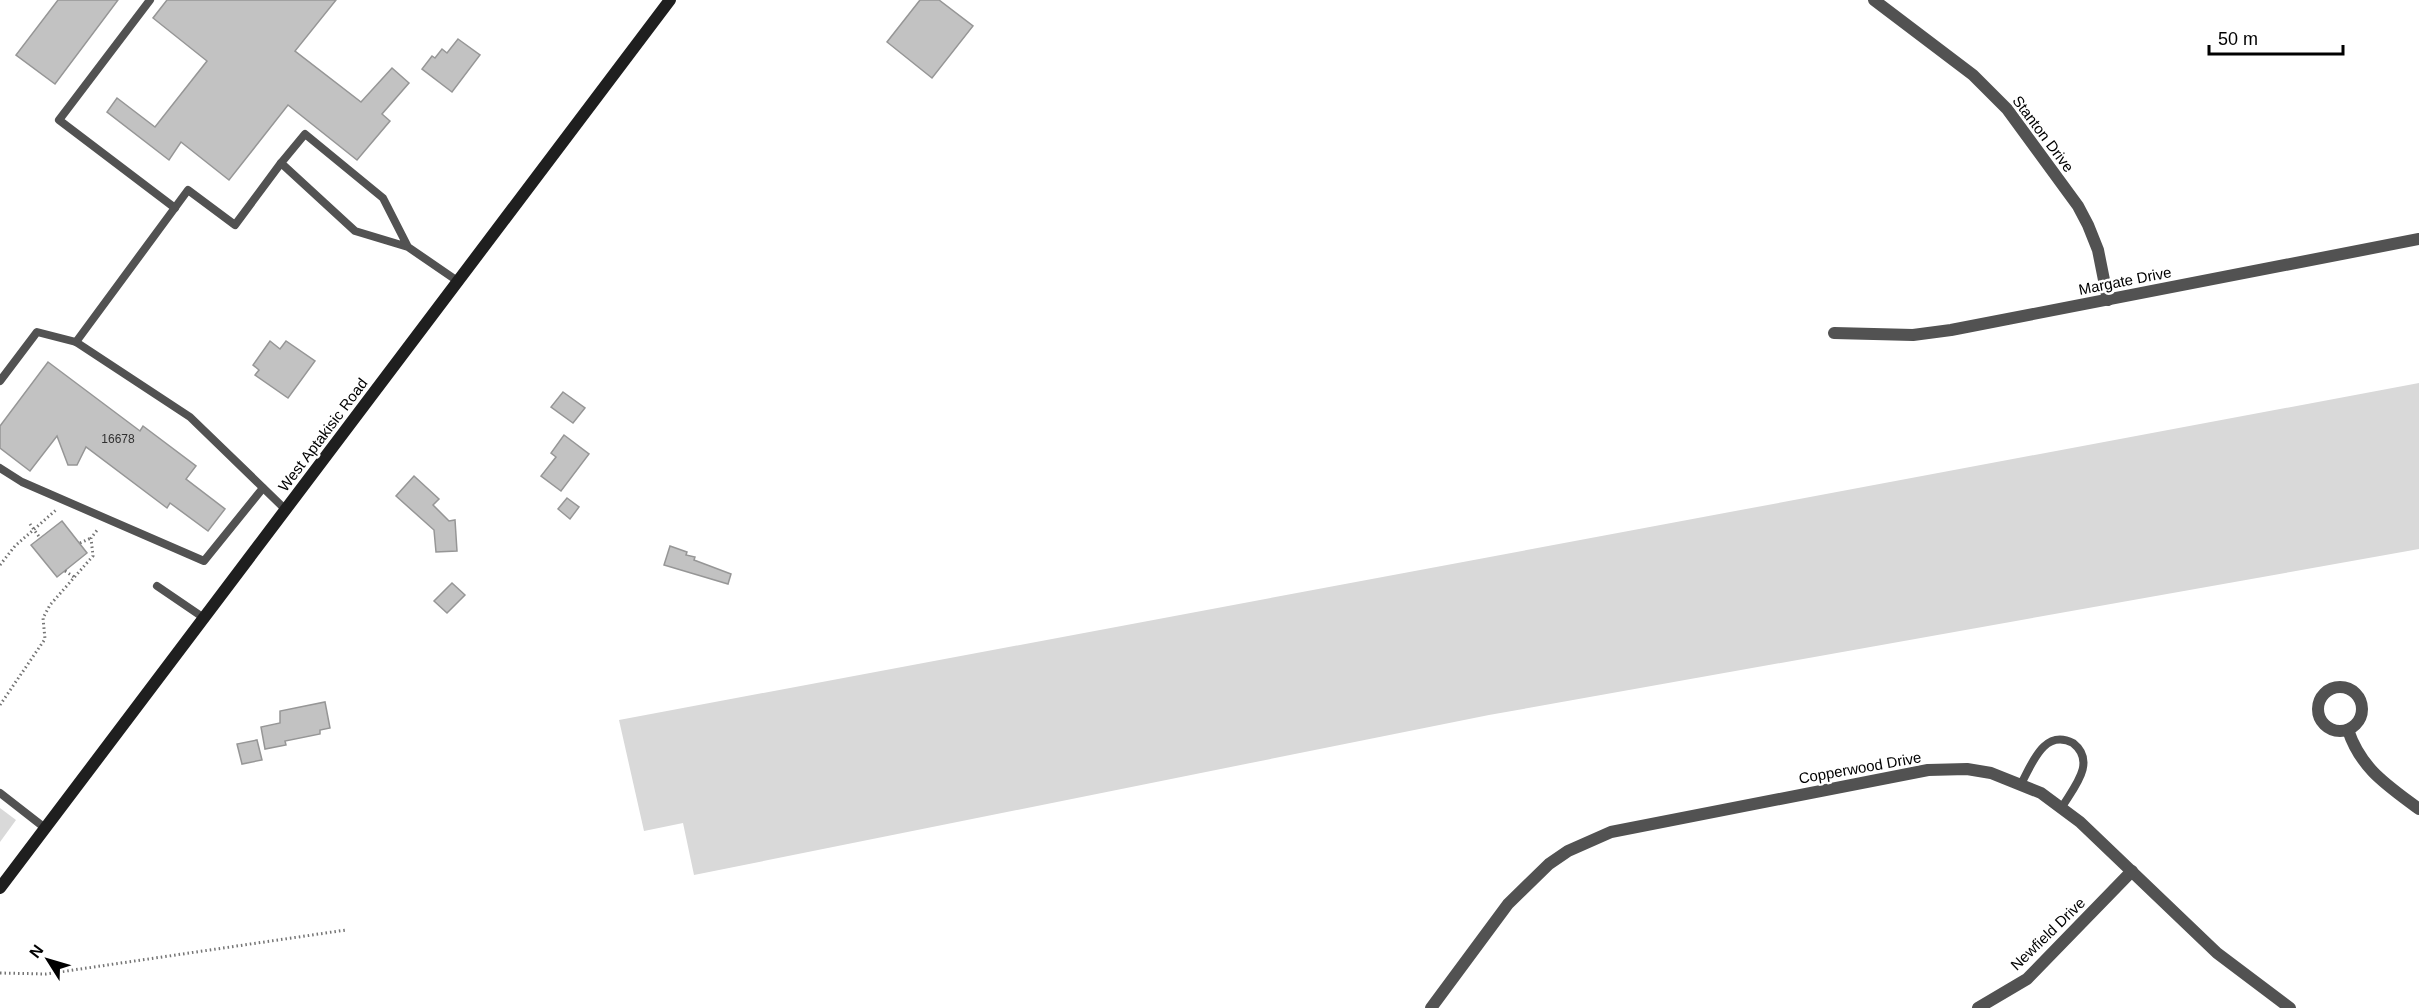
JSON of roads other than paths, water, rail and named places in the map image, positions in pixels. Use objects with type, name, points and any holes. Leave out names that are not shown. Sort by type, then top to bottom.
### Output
[{"type":"main road","name":"West Aptakisic Road","points":[[0,888],[670,0]]},
{"type":"street","name":"Stanton Drive","points":[[1874,0],[1973,75],[2007,108],[2078,206],[2088,225],[2098,250],[2108,300]]},
{"type":"street","name":"Margate Drive","points":[[1834,333],[1913,335],[2108,300],[2419,239]]},
{"type":"street","points":[[2348,730],[2362,760],[2419,809]]},
{"type":"street","name":"Copperwood Drive","points":[[1431,1008],[1508,904],[1549,864],[1568,851],[1611,832],[1928,770],[1967,769],[1990,773],[2021,784],[2062,807],[2217,953],[2290,1008]]},
{"type":"street","name":"Newfield Drive","points":[[1978,1008],[2027,979],[2132,871]]},
{"type":"lane","points":[[150,0],[59,120],[175,208]]},
{"type":"lane","points":[[76,342],[189,190],[235,225],[280,163],[305,134],[383,198],[408,247]]},
{"type":"lane","points":[[280,163],[354,231],[408,247],[459,282]]},
{"type":"lane","points":[[0,381],[37,332],[76,342],[190,417],[286,510]]},
{"type":"lane","points":[[0,468],[22,482],[204,561],[263,488]]},
{"type":"lane","points":[[158,586],[204,618]]},
{"type":"lane","points":[[2021,784],[2041,749],[2048,742],[2062,739],[2073,743],[2082,752],[2084,765],[2062,807]]},
{"type":"lane","points":[[0,793],[45,828]]}]
